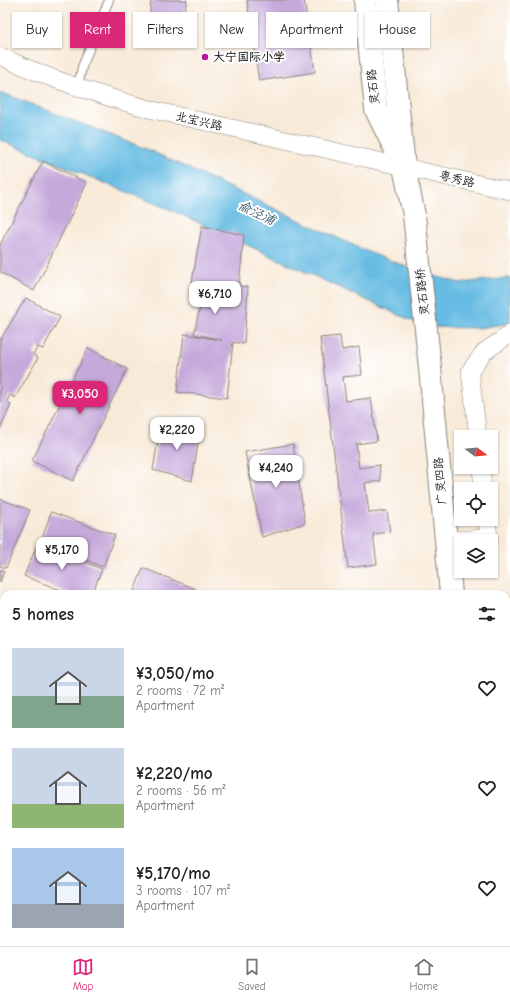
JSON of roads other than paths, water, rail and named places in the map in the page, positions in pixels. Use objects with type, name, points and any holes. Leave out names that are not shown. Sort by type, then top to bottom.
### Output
[{"type":"main road","name":"灵石路","points":[[365,0],[376,110],[404,167]]},
{"type":"main road","name":"灵石路","points":[[387,0],[404,167],[414,215]]},
{"type":"main road","name":"灵石路桥","points":[[414,215],[430,368]]},
{"type":"main road","name":"广灵四路","points":[[430,368],[451,590]]},
{"type":"street","name":"北宝兴路","points":[[0,56],[42,74],[105,97],[153,110],[404,167]]},
{"type":"street","name":"粤秀路","points":[[404,167],[510,191]]},
{"type":"street","points":[[477,430],[470,371],[484,352],[510,334]]},
{"type":"street","points":[[445,540],[489,538],[488,526]]},
{"type":"lane","points":[[78,87],[82,68],[109,0]]},
{"type":"water","name":"俞泾浦","points":[[0,92],[149,150],[368,252],[420,272],[460,283],[510,278],[510,323],[479,328],[425,327],[171,210],[0,140]]},
{"type":"place","name":"大宁国际小学","points":[[205,57]]}]
